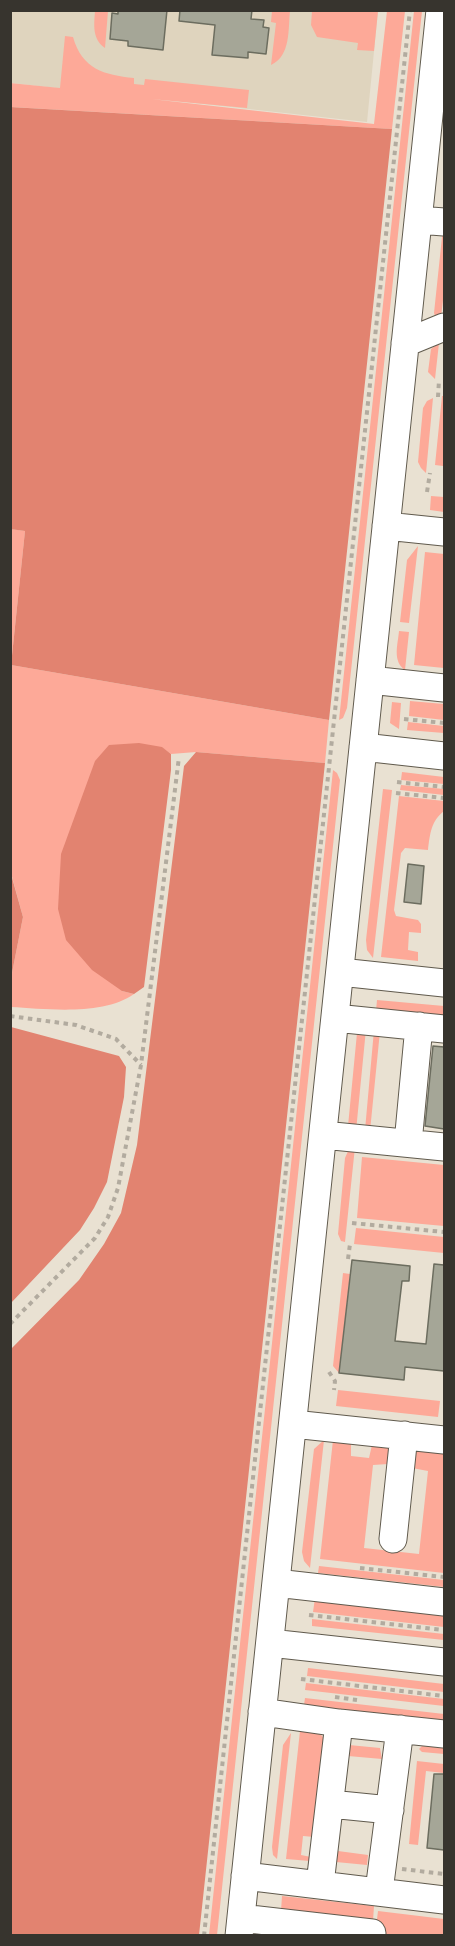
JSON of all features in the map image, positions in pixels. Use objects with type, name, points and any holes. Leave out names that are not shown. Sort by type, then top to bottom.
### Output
[{"type":"street","points":[[372,1933],[240,1927],[405,343],[431,221],[439,80],[440,10]]},
{"type":"street","points":[[405,343],[444,327]]},
{"type":"street","points":[[386,526],[444,532]]},
{"type":"street","points":[[370,680],[444,688]]},
{"type":"street","points":[[363,747],[444,756]]},
{"type":"street","points":[[340,972],[444,983]]},
{"type":"street","points":[[335,1018],[432,1028],[408,1143]]},
{"type":"street","points":[[323,1135],[444,1147]]},
{"type":"street","points":[[292,1424],[444,1440]]},
{"type":"street","points":[[393,1539],[404,1435]]},
{"type":"street","points":[[276,1583],[444,1602]]},
{"type":"street","points":[[270,1643],[444,1662]]},
{"type":"street","points":[[262,1712],[444,1734]]},
{"type":"street","points":[[320,1884],[339,1723]]},
{"type":"street","points":[[379,1891],[400,1729]]},
{"type":"street","points":[[330,1804],[390,1810]]},
{"type":"street","points":[[245,1876],[444,1900]]},
{"type":"path","points":[[204,1935],[410,10]]},
{"type":"path","points":[[438,397],[440,380]]},
{"type":"path","points":[[428,492],[430,473]]},
{"type":"path","points":[[404,719],[444,723]]},
{"type":"path","points":[[10,1324],[95,1238],[108,1217],[123,1165],[141,1065],[179,757]]},
{"type":"path","points":[[397,782],[444,787]]},
{"type":"path","points":[[396,793],[444,798]]},
{"type":"path","points":[[10,1016],[76,1025],[117,1039],[141,1065]]},
{"type":"path","points":[[352,1223],[444,1232]]},
{"type":"path","points":[[348,1259],[350,1244]]},
{"type":"path","points":[[329,1372],[335,1381],[334,1390]]},
{"type":"path","points":[[354,1567],[444,1576]]},
{"type":"path","points":[[309,1615],[444,1630]]},
{"type":"path","points":[[301,1679],[444,1696]]},
{"type":"path","points":[[402,1858],[401,1869],[444,1874]]},
{"type":"shaded area","points":[[11,11],[378,11],[367,122],[11,83]]},
{"type":"shaded area","points":[[95,11],[108,11],[105,48],[96,36]]},
{"type":"shaded area","points":[[272,11],[290,11],[285,49],[277,61],[271,65],[276,23],[271,22]]},
{"type":"shaded area","points":[[312,11],[378,11],[374,51],[357,50],[358,43],[317,37],[311,25]]},
{"type":"shaded area","points":[[387,11],[405,11],[392,129],[11,107],[10,83],[60,88],[65,36],[73,37],[77,48],[88,63],[113,75],[134,78],[134,84],[144,85],[145,79],[249,90],[247,108],[151,99],[374,124]]},
{"type":"shaded area","points":[[414,11],[422,11],[347,708],[343,718],[339,720]]},
{"type":"shaded area","points":[[10,107],[392,129],[329,720],[11,665],[25,531],[10,529]]},
{"type":"shaded area","points":[[444,233],[444,292],[441,317],[435,316],[434,313]]},
{"type":"shaded area","points":[[439,343],[435,379],[428,372],[431,349]]},
{"type":"shaded area","points":[[442,396],[444,396],[443,466],[435,465]]},
{"type":"shaded area","points":[[433,398],[426,473],[418,462],[423,408],[427,401]]},
{"type":"shaded area","points":[[431,496],[444,497],[444,512],[430,510]]},
{"type":"shaded area","points":[[11,529],[25,531],[11,665]]},
{"type":"shaded area","points":[[418,546],[409,623],[400,622],[407,560]]},
{"type":"shaded area","points":[[425,552],[444,554],[444,668],[414,665]]},
{"type":"shaded area","points":[[399,631],[409,632],[405,670],[397,657]]},
{"type":"shaded area","points":[[11,665],[329,720],[325,763],[196,752],[171,754],[161,747],[122,991],[134,994],[107,1006],[58,1010],[11,1007],[11,978],[23,917],[11,873]]},
{"type":"shaded area","points":[[410,701],[444,704],[444,720],[409,716]]},
{"type":"shaded area","points":[[392,702],[401,703],[399,729],[390,723]]},
{"type":"shaded area","points":[[408,722],[444,726],[444,733],[407,730]]},
{"type":"shaded area","points":[[139,743],[162,747],[171,754],[171,770],[144,987],[134,994],[122,991],[92,970],[66,940],[58,909],[61,854],[95,761],[109,745]]},
{"type":"shaded area","points":[[196,752],[325,763],[199,1935],[11,1935],[11,1349],[79,1280],[104,1244],[121,1213],[137,1145],[184,766]]},
{"type":"shaded area","points":[[333,770],[340,780],[217,1935],[209,1935]]},
{"type":"shaded area","points":[[402,772],[444,777],[444,784],[401,780]]},
{"type":"shaded area","points":[[401,785],[444,789],[444,795],[400,790]]},
{"type":"shaded area","points":[[383,789],[392,790],[373,958],[367,950],[366,940]]},
{"type":"shaded area","points":[[399,796],[444,801],[444,811],[434,824],[428,850],[405,848],[401,853],[394,910],[396,916],[418,920],[421,924],[421,933],[409,932],[408,950],[418,952],[418,961],[381,957]]},
{"type":"shaded area","points":[[11,874],[23,917],[11,978]]},
{"type":"shaded area","points":[[377,1000],[444,1006],[444,1017],[376,1011]]},
{"type":"shaded area","points":[[11,1027],[119,1056],[126,1067],[124,1097],[107,1182],[80,1230],[11,1303]]},
{"type":"shaded area","points":[[366,1029],[356,1131],[348,1126],[357,1033]]},
{"type":"shaded area","points":[[374,1030],[380,1031],[370,1131],[365,1130]]},
{"type":"shaded area","points":[[355,1147],[345,1242],[341,1241],[338,1234],[345,1158],[349,1149]]},
{"type":"shaded area","points":[[362,1157],[444,1165],[444,1226],[357,1218]]},
{"type":"shaded area","points":[[356,1228],[444,1237],[444,1253],[354,1244]]},
{"type":"shaded area","points":[[343,1273],[350,1274],[339,1373],[333,1366]]},
{"type":"shaded area","points":[[338,1390],[440,1401],[438,1417],[336,1406]]},
{"type":"shaded area","points":[[324,1440],[310,1568],[304,1561],[302,1552],[314,1449]]},
{"type":"shaded area","points":[[333,1440],[351,1442],[351,1456],[369,1458],[372,1445],[389,1448],[390,1451],[388,1464],[373,1465],[364,1548],[419,1554],[428,1471],[412,1468],[416,1451],[444,1452],[444,1573],[320,1559]]},
{"type":"shaded area","points":[[319,1566],[444,1580],[444,1587],[318,1573]]},
{"type":"shaded area","points":[[315,1598],[444,1613],[444,1627],[313,1612]]},
{"type":"shaded area","points":[[312,1619],[444,1634],[444,1640],[312,1626]]},
{"type":"shaded area","points":[[308,1668],[444,1684],[444,1692],[307,1676]]},
{"type":"shaded area","points":[[306,1683],[444,1699],[444,1706],[305,1690]]},
{"type":"shaded area","points":[[305,1698],[444,1714],[444,1721],[304,1705]]},
{"type":"shaded area","points":[[300,1731],[320,1734],[324,1738],[314,1837],[303,1836],[301,1855],[311,1857],[310,1861],[286,1859]]},
{"type":"shaded area","points":[[291,1733],[277,1859],[273,1855],[272,1847],[283,1745]]},
{"type":"shaded area","points":[[349,1745],[380,1748],[382,1759],[348,1756]]},
{"type":"shaded area","points":[[422,1746],[444,1748],[444,1754],[422,1752],[419,1749]]},
{"type":"shaded area","points":[[417,1761],[444,1764],[444,1773],[426,1771],[418,1845],[409,1844]]},
{"type":"shaded area","points":[[338,1851],[368,1855],[367,1865],[336,1862]]},
{"type":"shaded area","points":[[282,1896],[374,1906],[373,1921],[281,1911]]},
{"type":"shaded area","points":[[378,1911],[444,1919],[444,1935],[375,1936]]},
{"type":"building","points":[[118,10],[167,10],[163,50],[128,46],[128,41],[110,39],[112,13],[118,14]]},
{"type":"building","points":[[180,10],[252,10],[251,19],[264,20],[263,27],[269,28],[266,54],[248,52],[248,58],[212,55],[215,25],[179,21]]},
{"type":"building","points":[[408,864],[424,866],[421,904],[404,902]]},
{"type":"building","points":[[433,1046],[444,1047],[444,1129],[425,1126]]},
{"type":"building","points":[[352,1260],[410,1266],[409,1281],[402,1281],[395,1341],[426,1344],[434,1264],[444,1265],[444,1371],[405,1367],[404,1380],[339,1373]]},
{"type":"building","points":[[434,1774],[444,1774],[444,1850],[427,1848]]}]
